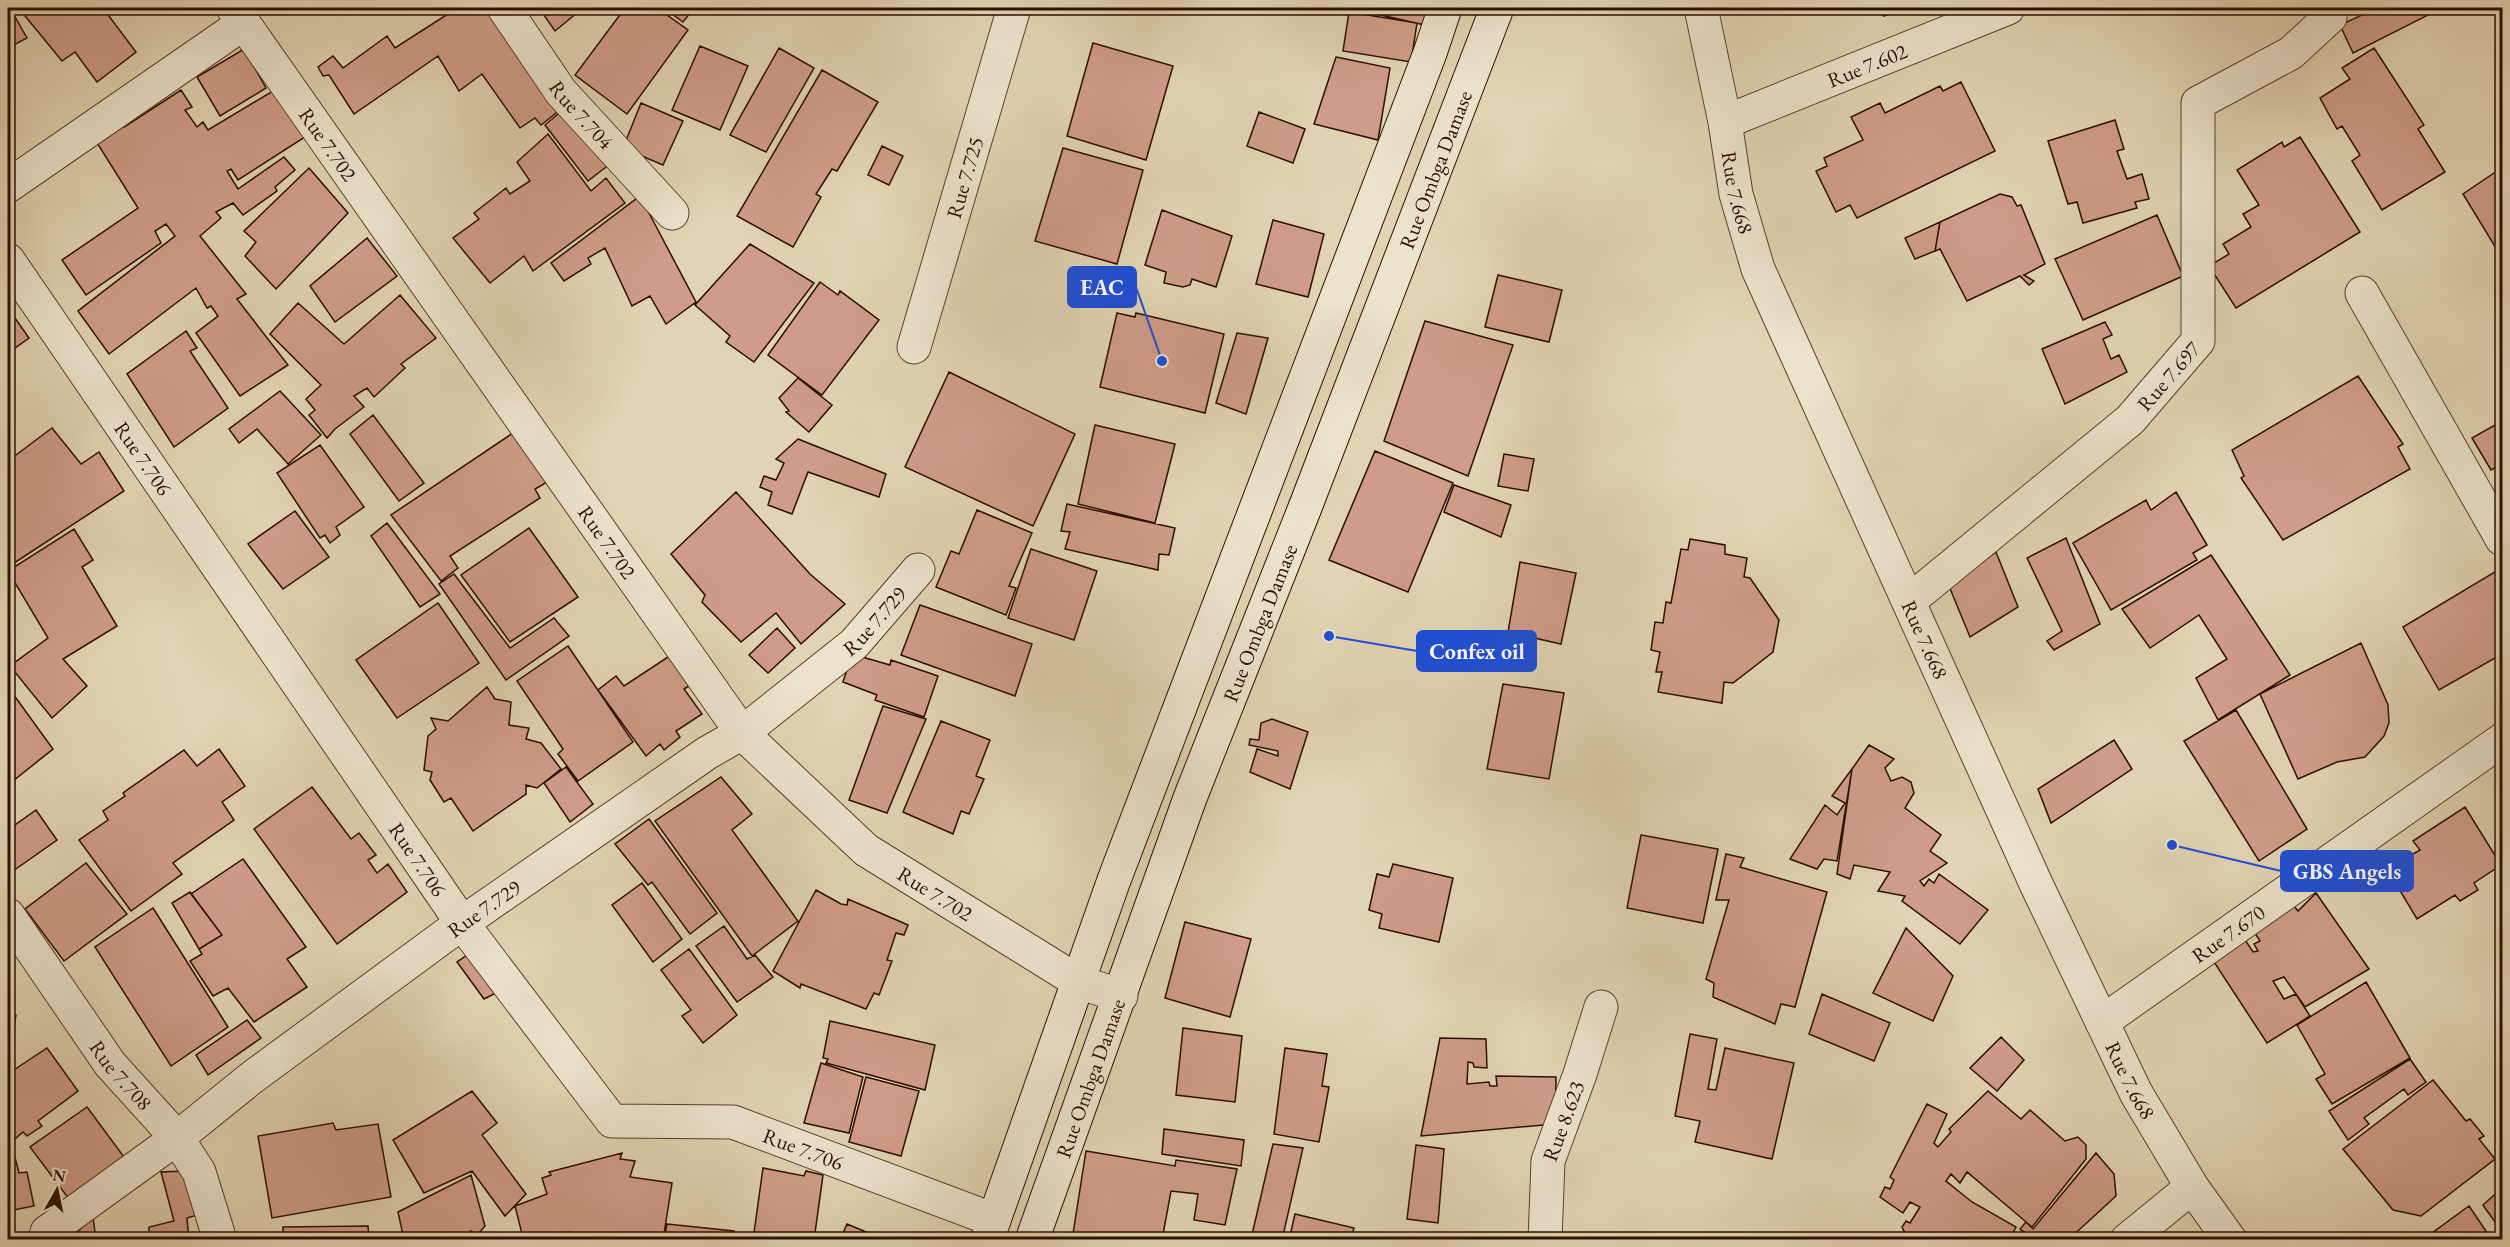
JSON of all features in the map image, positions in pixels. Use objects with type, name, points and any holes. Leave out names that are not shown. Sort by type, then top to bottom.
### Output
[{"type":"street","name":"Rue 7.704","points":[[504,8],[561,92],[672,213]]},
{"type":"street","name":"Rue 7.725","points":[[914,347],[1014,8]]},
{"type":"street","name":"Rue Ombga Damase","points":[[990,1230],[1114,880],[1430,54],[1445,8]]},
{"type":"street","name":"Rue Ombga Damase","points":[[1032,1239],[1090,1075],[1121,996],[1190,798],[1306,505],[1497,8]]},
{"type":"street","name":"Rue 7.668","points":[[1701,8],[1725,122],[1736,194],[1758,269],[2037,886],[2136,1093],[2193,1187],[2230,1239]]},
{"type":"street","name":"Rue 7.602","points":[[1725,122],[2008,8]]},
{"type":"street","name":"Rue 7.697","points":[[1909,601],[2130,420],[2198,340],[2198,103],[2291,53],[2330,17],[2328,8]]},
{"type":"street","name":"Rue 7.702","points":[[238,15],[742,733],[866,850],[1079,982],[1121,996]]},
{"type":"street","points":[[8,186],[238,15]]},
{"type":"street","name":"Rue 7.706","points":[[8,260],[462,923],[612,1121],[733,1122],[990,1230]]},
{"type":"street","points":[[2362,293],[2502,539]]},
{"type":"street","name":"Rue 7.729","points":[[45,1239],[47,1232],[177,1138],[249,1078],[462,923],[707,753],[742,733],[854,644],[918,570]]},
{"type":"street","name":"Rue 7.670","points":[[2102,1022],[2502,740]]},
{"type":"street","name":"Rue 7.708","points":[[8,915],[110,1064],[177,1138],[199,1172],[220,1239]]},
{"type":"street","name":"Rue 8.623","points":[[1545,1239],[1548,1161],[1580,1074],[1601,1007]]},
{"type":"street","points":[[2127,1239],[2193,1187]]},
{"type":"building","points":[[8,8],[27,38],[8,48]]},
{"type":"building","points":[[24,8],[103,8],[136,52],[97,82],[75,52],[62,61],[21,11]]},
{"type":"building","points":[[452,8],[491,8],[561,109],[541,125],[535,118],[520,128],[482,74],[459,91],[438,56],[354,114],[329,75],[323,76],[318,67],[333,56],[343,68],[387,36],[395,48],[454,10]]},
{"type":"building","points":[[539,8],[573,8],[578,12],[555,31]]},
{"type":"building","points":[[625,8],[657,8],[688,30],[627,114],[575,75]]},
{"type":"building","points":[[664,8],[694,8],[683,22]]},
{"type":"building","points":[[1359,8],[1429,8],[1425,25],[1358,10]]},
{"type":"building","points":[[1882,8],[1906,8],[1884,16]]},
{"type":"building","points":[[2377,8],[2432,8],[2434,12],[2353,53],[2340,25]]},
{"type":"building","points":[[1349,12],[1417,23],[1411,62],[1343,51]]},
{"type":"building","points":[[1093,43],[1173,66],[1146,160],[1067,136]]},
{"type":"building","points":[[700,46],[748,66],[720,130],[672,110]]},
{"type":"building","points":[[779,48],[814,68],[766,152],[730,135]]},
{"type":"building","points":[[2374,48],[2424,125],[2418,129],[2445,172],[2382,210],[2352,161],[2360,155],[2342,126],[2337,129],[2320,98],[2350,79],[2342,68]]},
{"type":"building","points":[[244,49],[266,88],[220,116],[197,77]]},
{"type":"building","points":[[1336,57],[1390,68],[1378,140],[1314,124]]},
{"type":"building","points":[[822,70],[878,102],[837,171],[832,169],[816,194],[821,197],[793,247],[737,216]]},
{"type":"building","points":[[1961,82],[1995,151],[1857,218],[1850,205],[1836,212],[1816,171],[1827,166],[1824,158],[1863,140],[1851,117],[1880,103],[1885,113],[1940,86],[1943,91]]},
{"type":"building","points":[[278,88],[305,137],[238,180],[231,169],[227,171],[238,189],[284,157],[295,170],[275,187],[277,191],[243,215],[233,203],[216,212],[221,218],[200,236],[246,294],[237,299],[288,365],[240,396],[196,333],[218,316],[211,306],[207,308],[196,288],[109,354],[78,311],[175,236],[166,224],[155,231],[161,243],[86,295],[62,260],[138,208],[94,138],[121,119],[124,127],[181,90],[192,107],[185,110],[197,127],[203,122],[208,130]]},
{"type":"building","points":[[641,103],[683,121],[663,165],[623,148]]},
{"type":"building","points":[[564,109],[610,164],[588,181],[545,125]]},
{"type":"building","points":[[1259,112],[1305,129],[1293,163],[1247,146]]},
{"type":"building","points":[[2115,120],[2124,149],[2117,151],[2127,179],[2142,174],[2149,199],[2135,202],[2137,208],[2083,223],[2077,202],[2068,204],[2048,141]]},
{"type":"building","points":[[548,134],[591,191],[606,178],[625,203],[533,271],[524,256],[490,283],[453,238],[479,219],[474,213],[506,188],[510,194],[530,181],[517,162]]},
{"type":"building","points":[[2300,137],[2360,232],[2236,308],[2209,266],[2229,254],[2223,244],[2251,227],[2243,214],[2259,205],[2237,170],[2282,142],[2284,147]]},
{"type":"building","points":[[882,146],[903,156],[889,185],[868,175]]},
{"type":"building","points":[[1063,148],[1143,170],[1117,264],[1035,241]]},
{"type":"building","points":[[309,168],[348,213],[276,289],[245,256],[256,242],[244,231]]},
{"type":"building","points":[[2497,171],[2502,180],[2502,258],[2463,194]]},
{"type":"building","points":[[2000,194],[2012,197],[2017,206],[2021,205],[2045,264],[2024,275],[2034,281],[2029,285],[2020,276],[1967,301],[1940,249],[1935,251],[1940,222]]},
{"type":"building","points":[[640,196],[696,302],[666,324],[650,296],[632,306],[605,248],[588,258],[591,264],[564,281],[551,263]]},
{"type":"building","points":[[1162,210],[1232,236],[1216,287],[1192,279],[1190,285],[1183,287],[1164,283],[1166,272],[1145,265]]},
{"type":"building","points":[[2157,215],[2183,276],[2083,320],[2055,259]]},
{"type":"building","points":[[1273,220],[1324,234],[1308,297],[1256,284]]},
{"type":"building","points":[[1940,222],[1935,251],[1915,259],[1905,238]]},
{"type":"building","points":[[367,238],[397,276],[335,322],[310,286]]},
{"type":"building","points":[[750,244],[814,283],[754,362],[726,342],[730,336],[695,305]]},
{"type":"building","points":[[1498,275],[1562,290],[1549,342],[1485,327]]},
{"type":"building","points":[[820,282],[838,295],[840,291],[879,320],[822,395],[768,355]]},
{"type":"building","points":[[400,295],[436,338],[401,364],[405,368],[374,397],[367,388],[354,396],[364,407],[327,438],[309,415],[315,410],[306,399],[321,385],[270,334],[298,303],[344,344]]},
{"type":"building","points":[[8,308],[29,338],[8,353]]},
{"type":"building","points":[[1117,313],[1135,317],[1136,313],[1224,334],[1205,413],[1100,387]]},
{"type":"building","points":[[1425,321],[1513,345],[1468,476],[1384,441]]},
{"type":"building","points":[[2105,322],[2112,335],[2103,339],[2111,359],[2119,355],[2127,372],[2065,404],[2042,349]]},
{"type":"building","points":[[186,331],[197,348],[190,351],[228,408],[174,447],[127,374]]},
{"type":"building","points":[[1237,333],[1268,338],[1246,414],[1216,403]]},
{"type":"building","points":[[949,372],[1075,434],[1033,526],[905,467]]},
{"type":"building","points":[[2358,376],[2403,444],[2398,447],[2410,469],[2283,540],[2241,478],[2244,476],[2232,450]]},
{"type":"building","points":[[798,378],[832,405],[809,432],[786,412],[789,411],[779,398]]},
{"type":"building","points":[[280,391],[321,435],[288,464],[257,429],[239,443],[229,429]]},
{"type":"building","points":[[373,415],[424,483],[399,501],[350,434]]},
{"type":"building","points":[[2502,421],[2502,464],[2491,470],[2472,438]]},
{"type":"building","points":[[1095,425],[1175,444],[1155,523],[1078,504]]},
{"type":"building","points":[[52,428],[81,464],[99,452],[124,491],[8,567],[8,461]]},
{"type":"building","points":[[513,433],[549,481],[535,489],[540,498],[450,556],[458,568],[441,581],[391,515]]},
{"type":"building","points":[[798,439],[886,474],[879,497],[808,472],[792,514],[768,505],[772,492],[760,487],[764,476],[776,480],[784,463],[776,459]]},
{"type":"building","points":[[320,445],[364,507],[336,527],[340,535],[330,543],[325,535],[320,538],[277,473]]},
{"type":"building","points":[[1375,451],[1453,483],[1408,592],[1329,560]]},
{"type":"building","points":[[1504,454],[1534,459],[1528,491],[1498,486]]},
{"type":"building","points":[[1454,485],[1511,505],[1501,537],[1444,512]]},
{"type":"building","points":[[736,492],[810,574],[845,604],[801,644],[776,613],[741,642],[702,602],[705,595],[671,554]]},
{"type":"building","points":[[2176,492],[2207,545],[2193,553],[2197,560],[2111,610],[2073,543],[2146,500],[2151,510]]},
{"type":"building","points":[[1067,504],[1175,528],[1169,555],[1159,554],[1158,570],[1065,549],[1070,532],[1061,531]]},
{"type":"building","points":[[977,510],[1032,533],[1009,586],[1016,588],[1006,615],[936,587],[951,551],[959,554]]},
{"type":"building","points":[[295,511],[329,557],[283,589],[248,544]]},
{"type":"building","points":[[387,523],[440,594],[420,607],[371,536]]},
{"type":"building","points":[[529,528],[578,597],[510,642],[461,575]]},
{"type":"building","points":[[74,529],[93,560],[82,567],[117,626],[63,659],[87,686],[52,718],[10,666],[48,638],[8,571]]},
{"type":"building","points":[[2066,538],[2100,624],[2054,650],[2047,641],[2062,631],[2027,558]]},
{"type":"building","points":[[1690,539],[1725,545],[1725,554],[1747,558],[1744,577],[1750,578],[1779,620],[1773,652],[1733,683],[1724,682],[1722,703],[1658,692],[1662,672],[1656,672],[1660,652],[1651,650],[1655,622],[1663,623],[1666,602],[1671,603],[1681,549],[1688,550]]},
{"type":"building","points":[[1031,549],[1097,571],[1074,640],[1008,618]]},
{"type":"building","points":[[1996,552],[2018,607],[1970,637],[1949,586]]},
{"type":"building","points":[[2211,555],[2290,675],[2218,720],[2196,678],[2227,659],[2199,615],[2150,648],[2122,609]]},
{"type":"building","points":[[1520,562],[1576,573],[1561,644],[1508,632]]},
{"type":"building","points":[[2498,570],[2502,578],[2502,654],[2439,690],[2403,627]]},
{"type":"building","points":[[454,574],[510,648],[554,618],[569,636],[506,680],[439,584]]},
{"type":"building","points":[[438,603],[479,663],[397,718],[356,660]]},
{"type":"building","points":[[920,605],[1032,644],[1015,696],[901,655]]},
{"type":"building","points":[[777,628],[795,648],[768,673],[749,655]]},
{"type":"building","points":[[2361,643],[2388,705],[2389,723],[2384,736],[2365,757],[2337,762],[2298,779],[2260,694]]},
{"type":"building","points":[[568,646],[633,742],[578,781],[558,754],[563,749],[517,681]]},
{"type":"building","points":[[852,654],[890,665],[891,660],[938,676],[924,717],[875,700],[877,695],[843,682]]},
{"type":"building","points":[[671,655],[692,684],[684,689],[702,714],[676,731],[680,737],[664,750],[660,744],[646,756],[598,690],[616,676],[624,686]]},
{"type":"building","points":[[1503,684],[1564,693],[1549,779],[1487,769]]},
{"type":"building","points":[[8,687],[53,749],[8,785]]},
{"type":"building","points":[[487,687],[495,699],[511,702],[509,725],[529,728],[526,739],[541,743],[561,769],[537,788],[526,785],[526,794],[473,831],[451,798],[444,802],[430,780],[432,772],[424,770],[428,736],[436,729],[431,718],[448,721]]},
{"type":"building","points":[[883,706],[926,719],[887,813],[849,800]]},
{"type":"building","points":[[2236,710],[2307,829],[2259,861],[2184,741]]},
{"type":"building","points":[[1272,719],[1308,732],[1290,789],[1250,772],[1257,749],[1278,756],[1278,751],[1249,745],[1250,739],[1259,740],[1261,723]]},
{"type":"building","points":[[941,721],[990,740],[976,776],[984,779],[969,814],[961,811],[953,834],[903,812]]},
{"type":"building","points":[[2114,740],[2132,769],[2051,823],[2038,789]]},
{"type":"building","points":[[1869,745],[1894,759],[1885,768],[1891,781],[1902,777],[1911,782],[1914,793],[1905,808],[1941,835],[1930,851],[1947,863],[1920,881],[1924,886],[1929,879],[1934,883],[1939,874],[1988,910],[1960,944],[1902,901],[1905,896],[1878,891],[1890,872],[1854,865],[1850,879],[1837,874],[1852,769]]},
{"type":"building","points":[[219,749],[245,786],[222,802],[234,820],[173,863],[182,874],[131,911],[79,840],[108,820],[103,811],[125,796],[123,793],[184,750],[197,766]]},
{"type":"building","points":[[566,767],[593,804],[570,822],[544,783]]},
{"type":"building","points":[[1852,769],[1837,861],[1824,859],[1817,869],[1790,859],[1825,805],[1837,815],[1845,803],[1832,796]]},
{"type":"building","points":[[721,777],[752,814],[732,830],[798,921],[752,956],[655,821]]},
{"type":"building","points":[[312,787],[351,839],[359,833],[376,855],[368,860],[377,873],[388,864],[407,892],[337,944],[254,829]]},
{"type":"building","points":[[2465,807],[2501,865],[2474,883],[2478,890],[2460,901],[2455,895],[2417,919],[2387,869],[2420,850],[2413,841]]},
{"type":"building","points":[[36,810],[57,840],[13,871],[8,863],[8,830]]},
{"type":"building","points":[[649,819],[717,913],[690,934],[652,882],[648,885],[615,844]]},
{"type":"building","points":[[1641,835],[1718,849],[1703,923],[1627,908]]},
{"type":"building","points":[[1726,854],[1744,858],[1740,867],[1827,892],[1795,1007],[1781,1004],[1775,1024],[1713,997],[1714,983],[1706,979],[1729,900],[1716,900]]},
{"type":"building","points":[[243,859],[306,947],[287,959],[307,987],[254,1022],[228,988],[213,996],[190,961],[202,954],[199,949],[222,935],[191,894]]},
{"type":"building","points":[[86,863],[127,914],[64,961],[25,909]]},
{"type":"building","points":[[1393,864],[1453,878],[1439,942],[1379,928],[1382,914],[1369,910],[1377,874],[1389,877]]},
{"type":"building","points":[[642,883],[682,939],[653,962],[612,905]]},
{"type":"building","points":[[816,890],[841,904],[847,905],[848,899],[908,925],[904,935],[896,933],[887,960],[892,961],[879,995],[874,993],[866,1009],[801,984],[800,988],[773,971]]},
{"type":"building","points":[[190,892],[222,935],[199,949],[172,903]]},
{"type":"building","points":[[2316,893],[2369,969],[2305,1007],[2297,996],[2310,1016],[2267,1043],[2201,942],[2234,923],[2253,952],[2258,951],[2254,944],[2260,941],[2253,930],[2291,902],[2298,911]],"holes":[[[2284,977],[2296,994],[2284,999],[2273,981]]]},
{"type":"building","points":[[153,908],[228,1027],[171,1066],[95,947]]},
{"type":"building","points":[[1185,922],[1251,939],[1230,1017],[1165,998]]},
{"type":"building","points":[[724,926],[747,959],[755,955],[773,977],[737,1002],[696,946]]},
{"type":"building","points":[[1906,928],[1953,976],[1933,1021],[1873,993]]},
{"type":"building","points":[[689,949],[737,1015],[703,1043],[682,1016],[691,1010],[661,970]]},
{"type":"building","points":[[470,953],[498,992],[484,999],[457,962]]},
{"type":"building","points":[[8,973],[14,982],[8,987]]},
{"type":"building","points":[[2366,982],[2410,1058],[2332,1104],[2316,1079],[2325,1074],[2297,1025]]},
{"type":"building","points":[[1822,994],[1890,1023],[1874,1061],[1809,1034]]},
{"type":"building","points":[[8,1013],[16,1015],[8,1056]]},
{"type":"building","points":[[247,1020],[261,1038],[208,1075],[196,1055]]},
{"type":"building","points":[[830,1021],[935,1045],[925,1090],[826,1063],[828,1059],[823,1058]]},
{"type":"building","points":[[1183,1028],[1242,1036],[1235,1102],[1176,1095]]},
{"type":"building","points":[[1690,1034],[1717,1039],[1708,1089],[1716,1090],[1725,1048],[1794,1063],[1772,1159],[1695,1142],[1700,1121],[1675,1116]]},
{"type":"building","points":[[2001,1037],[2024,1060],[1997,1091],[1970,1068]]},
{"type":"building","points":[[1440,1038],[1486,1039],[1487,1068],[1474,1067],[1473,1063],[1468,1062],[1467,1084],[1489,1082],[1490,1086],[1497,1086],[1496,1076],[1556,1077],[1555,1124],[1421,1136]]},
{"type":"building","points":[[47,1048],[78,1091],[38,1121],[42,1126],[27,1136],[23,1132],[8,1145],[8,1074]]},
{"type":"building","points":[[1285,1048],[1327,1054],[1322,1086],[1329,1087],[1319,1142],[1274,1134]]},
{"type":"building","points":[[2410,1059],[2426,1082],[2408,1095],[2404,1089],[2364,1118],[2369,1124],[2348,1140],[2329,1111]]},
{"type":"building","points":[[821,1063],[863,1077],[849,1133],[804,1123]]},
{"type":"building","points":[[866,1077],[919,1091],[901,1156],[849,1142]]},
{"type":"building","points":[[2433,1080],[2466,1121],[2470,1119],[2484,1136],[2479,1139],[2495,1159],[2421,1216],[2393,1210],[2343,1149]]},
{"type":"building","points":[[472,1091],[497,1123],[482,1135],[526,1194],[505,1216],[472,1171],[424,1193],[393,1140]]},
{"type":"building","points":[[1988,1091],[2021,1119],[2030,1110],[2065,1141],[2078,1137],[2086,1145],[2086,1159],[2032,1227],[1967,1172],[1960,1183],[1951,1174],[1946,1181],[1972,1202],[2016,1227],[2009,1240],[1929,1240],[1905,1233],[1902,1227],[1906,1221],[1910,1223],[1920,1207],[1910,1202],[1903,1213],[1880,1197],[1885,1187],[1890,1189],[1894,1180],[1890,1177],[1927,1104],[1947,1114],[1934,1143],[1938,1147],[1951,1132],[1949,1129]]},
{"type":"building","points":[[87,1107],[124,1157],[69,1199],[30,1147]]},
{"type":"building","points":[[333,1123],[336,1130],[378,1124],[391,1197],[272,1218],[258,1136]]},
{"type":"building","points":[[1164,1129],[1244,1140],[1241,1166],[1162,1154]]},
{"type":"building","points":[[1273,1144],[1303,1148],[1282,1240],[1251,1239]]},
{"type":"building","points":[[1416,1145],[1444,1149],[1438,1223],[1407,1219]]},
{"type":"building","points":[[12,1146],[19,1173],[27,1172],[34,1206],[8,1211],[8,1147]]},
{"type":"building","points":[[1086,1151],[1175,1166],[1176,1160],[1237,1169],[1225,1225],[1194,1220],[1198,1194],[1171,1191],[1162,1240],[1072,1240]]},
{"type":"building","points":[[622,1153],[620,1159],[635,1161],[630,1177],[672,1183],[663,1240],[573,1240],[571,1232],[523,1238],[515,1206],[547,1194],[542,1178],[551,1175],[549,1172]]},
{"type":"building","points":[[2096,1153],[2114,1174],[2116,1196],[2068,1240],[2036,1240],[2020,1229],[2026,1222],[2033,1229]]},
{"type":"building","points":[[763,1168],[804,1176],[806,1171],[823,1175],[814,1240],[753,1240]]},
{"type":"building","points":[[185,1171],[197,1215],[187,1218],[189,1240],[126,1240],[149,1236],[149,1227],[174,1221],[161,1172]]},
{"type":"building","points":[[471,1175],[485,1226],[477,1235],[471,1231],[457,1240],[404,1240],[398,1212]]},
{"type":"building","points":[[2502,1188],[2502,1232],[2483,1205]]},
{"type":"building","points":[[2469,1206],[2492,1240],[2436,1240],[2432,1233]]},
{"type":"building","points":[[1295,1214],[1354,1228],[1351,1240],[1289,1240]]},
{"type":"building","points":[[93,1217],[96,1240],[69,1240]]},
{"type":"building","points":[[667,1224],[734,1231],[734,1240],[664,1240]]},
{"type":"building","points":[[847,1224],[871,1234],[870,1240],[840,1240]]},
{"type":"building","points":[[368,1226],[369,1240],[283,1240],[283,1227]]},
{"type":"place","name":"EAC","points":[[1162,361]]},
{"type":"place","name":"Confex oil","points":[[1329,636]]},
{"type":"place","name":"GBS Angels","points":[[2172,845]]}]
